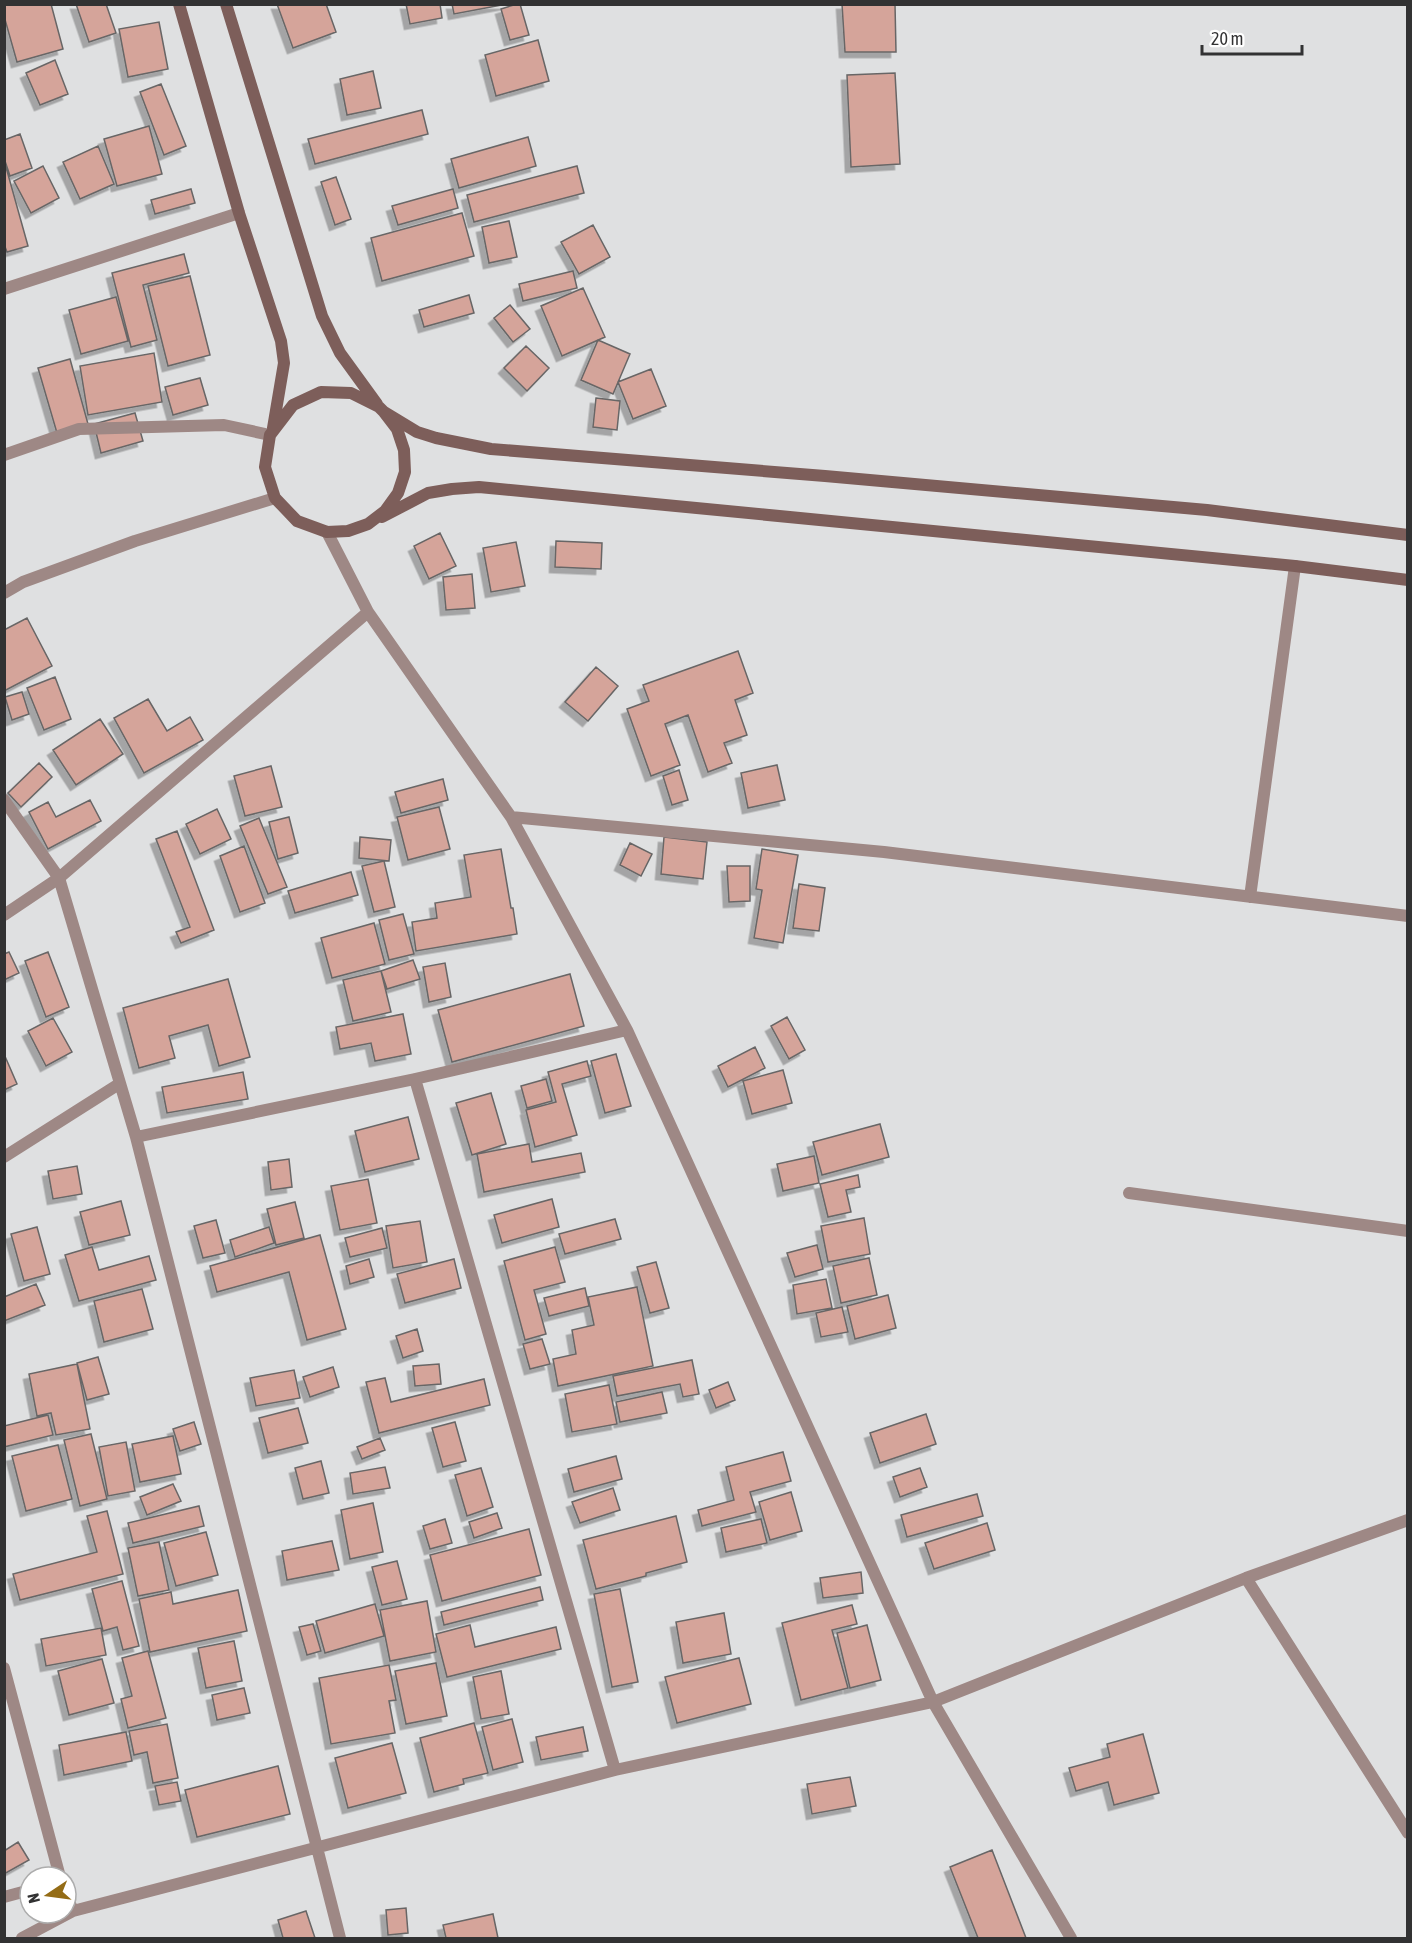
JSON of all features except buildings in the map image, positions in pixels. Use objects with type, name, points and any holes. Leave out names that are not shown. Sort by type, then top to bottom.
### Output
[{"type":"main road","points":[[179,4],[239,213],[281,341],[284,363],[265,467],[275,498],[297,521],[327,532],[348,531],[368,524],[428,493],[479,487],[1295,566],[1407,580]]},
{"type":"main road","points":[[226,4],[322,316],[340,353],[397,429],[404,450],[405,472],[398,493],[385,511],[368,524]]},
{"type":"main road","points":[[272,432],[293,405],[321,392],[351,393],[382,409],[417,432],[491,449],[1195,509],[1407,535]]},
{"type":"street","points":[[4,289],[239,213]]},
{"type":"street","points":[[4,455],[79,429],[224,424],[272,432]]},
{"type":"street","points":[[4,593],[23,582],[135,541],[275,498]]},
{"type":"street","points":[[327,532],[368,612],[511,817],[627,1030],[933,1702],[1071,1938]]},
{"type":"street","points":[[1250,897],[1295,566]]},
{"type":"street","points":[[4,915],[59,878],[368,612]]},
{"type":"street","points":[[4,800],[59,878],[135,1137],[340,1938]]},
{"type":"street","points":[[511,817],[884,852],[1407,916]]},
{"type":"street","points":[[135,1137],[415,1078],[627,1030]]},
{"type":"street","points":[[415,1078],[615,1770]]},
{"type":"street","points":[[4,1157],[119,1084]]},
{"type":"street","points":[[1129,1193],[1407,1231]]},
{"type":"street","points":[[78,1910],[615,1770],[933,1702],[1246,1578],[1407,1520]]},
{"type":"street","points":[[1246,1578],[1407,1833]]},
{"type":"street","points":[[4,1668],[57,1865]]},
{"type":"street","points":[[22,1938],[47,1925]]}]
